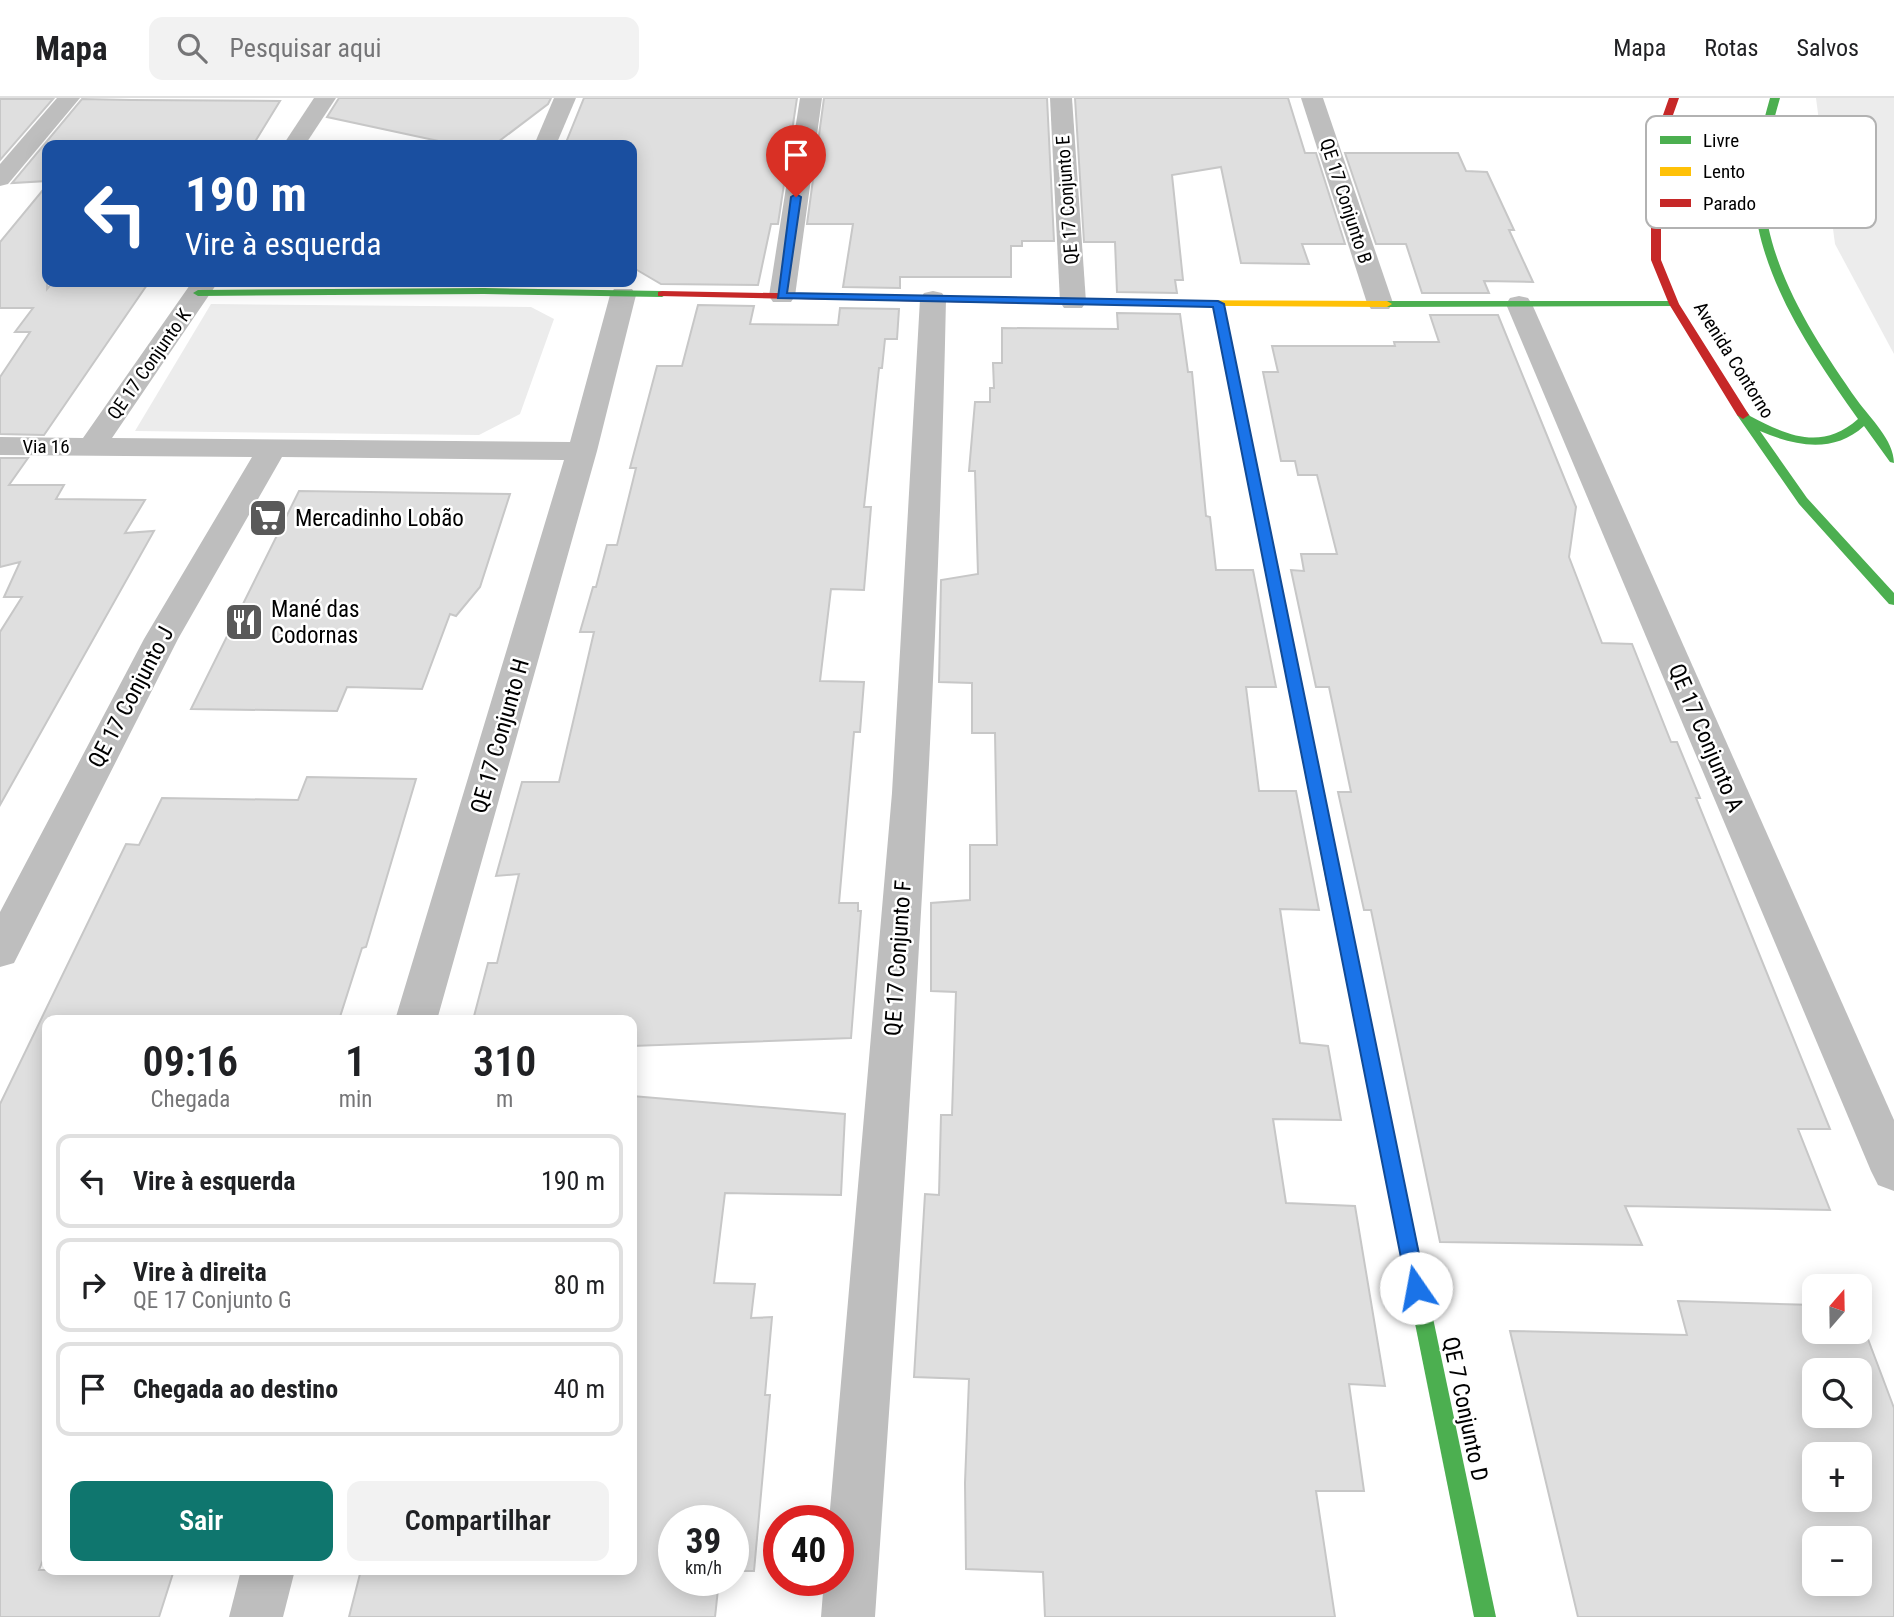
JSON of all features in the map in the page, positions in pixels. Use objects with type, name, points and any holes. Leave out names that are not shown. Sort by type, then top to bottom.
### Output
[{"type":"street","points":[[0,178],[69,98]]},
{"type":"street","points":[[297,140],[325,98]]},
{"type":"street","points":[[547,140],[565,98]]},
{"type":"street","points":[[782,296],[811,98]]},
{"type":"street","name":"QE 17 Conjunto E","points":[[1061,98],[1073,302]]},
{"type":"street","name":"QE 17 Conjunto B","points":[[1312,98],[1380,303]]},
{"type":"street","name":"Avenida Contorno","points":[[1668,116],[1674,98]]},
{"type":"street","points":[[1771,116],[1775,98]]},
{"type":"street","name":"Avenida Contorno","points":[[1656,228],[1656,260],[1674,304],[1745,418],[1803,501],[1894,601]]},
{"type":"street","points":[[1766,228],[1773,255],[1792,297],[1864,420],[1894,459]]},
{"type":"street","points":[[202,287],[486,287],[623,295],[1218,304],[1674,304]]},
{"type":"street","name":"QE 17 Conjunto K","points":[[92,446],[202,287]]},
{"type":"street","name":"QE 17 Conjunto H","points":[[417,1015],[582,451],[623,295]]},
{"type":"street","name":"QE 17 Conjunto F","points":[[848,1617],[892,1048],[929,472],[933,299]]},
{"type":"street","name":"QE 7 Conjunto D","points":[[1218,304],[1279,618],[1485,1617]]},
{"type":"street","name":"QE 17 Conjunto A","points":[[1519,304],[1894,1171]]},
{"type":"street","points":[[1745,418],[1790,439],[1824,442],[1850,436],[1864,420]]},
{"type":"street","name":"Via 16","points":[[0,446],[582,451]]},
{"type":"street","name":"QE 17 Conjunto J","points":[[0,951],[161,639],[272,448]]},
{"type":"street","points":[[256,1617],[267,1575]]},
{"type":"shaded area","points":[[1816,98],[1894,98],[1894,354],[1835,244],[1833,228],[1876,228],[1876,116],[1818,116]]},
{"type":"shaded area","points":[[211,304],[531,307],[554,319],[520,414],[479,435],[135,431]]},
{"type":"building","points":[[339,98],[551,98],[548,104],[501,140],[434,140],[327,117]]},
{"type":"building","points":[[584,98],[797,98],[778,224],[771,224],[758,285],[661,284],[637,270],[637,140],[567,140]]},
{"type":"building","points":[[824,98],[1047,98],[1054,241],[1022,241],[1022,246],[1011,246],[1011,277],[900,277],[900,288],[843,287],[853,224],[807,224]]},
{"type":"building","points":[[1075,98],[1288,98],[1305,153],[1316,153],[1345,244],[1302,244],[1309,264],[1241,263],[1221,167],[1172,175],[1183,280],[1175,280],[1177,293],[1117,292],[1115,242],[1084,242]]},
{"type":"building","points":[[0,99],[53,99],[0,160]]},
{"type":"building","points":[[82,99],[280,101],[256,140],[48,140]]},
{"type":"building","points":[[42,147],[42,181],[12,183]]},
{"type":"building","points":[[1345,153],[1458,153],[1466,171],[1487,172],[1514,230],[1509,230],[1533,282],[1484,281],[1489,293],[1422,293],[1406,244],[1376,244]]},
{"type":"building","points":[[42,191],[42,287],[146,287],[44,435],[0,434],[0,377],[30,332],[15,332],[33,308],[0,308],[0,242]]},
{"type":"building","points":[[698,305],[754,306],[750,324],[838,325],[840,308],[899,309],[897,339],[885,339],[882,368],[879,368],[864,507],[871,507],[864,590],[831,589],[820,681],[864,682],[860,732],[854,732],[839,903],[858,903],[858,911],[861,911],[851,1038],[637,1046],[637,1015],[474,1015],[488,963],[497,963],[519,874],[496,876],[522,782],[559,782],[594,632],[580,632],[607,545],[617,545],[636,468],[630,468],[657,366],[682,366]]},
{"type":"building","points":[[1117,313],[1180,314],[1188,372],[1192,372],[1206,516],[1210,517],[1216,570],[1253,570],[1276,687],[1246,687],[1259,791],[1296,791],[1319,910],[1280,909],[1300,1043],[1328,1046],[1341,1120],[1273,1119],[1286,1203],[1355,1206],[1385,1386],[1349,1384],[1364,1491],[1316,1491],[1335,1617],[1045,1617],[1043,1572],[966,1569],[965,1483],[969,1379],[914,1377],[925,1194],[939,1195],[941,1115],[952,1115],[956,992],[931,991],[931,903],[970,900],[970,845],[997,845],[995,733],[972,733],[972,683],[939,682],[941,580],[978,574],[975,471],[969,471],[975,402],[990,402],[990,388],[994,388],[993,363],[1002,363],[1002,328],[1118,329]]},
{"type":"building","points":[[1430,315],[1498,315],[1576,507],[1569,557],[1602,643],[1632,644],[1671,742],[1677,742],[1700,798],[1696,798],[1830,1129],[1798,1129],[1830,1210],[1625,1206],[1642,1245],[1440,1242],[1371,910],[1364,910],[1338,792],[1351,792],[1329,687],[1316,687],[1291,570],[1304,571],[1301,554],[1337,554],[1317,475],[1298,475],[1295,461],[1281,461],[1263,372],[1278,372],[1272,346],[1395,346],[1394,342],[1439,342]]},
{"type":"building","points":[[0,458],[28,458],[9,485],[64,485],[56,499],[145,500],[125,533],[154,531],[0,805],[0,632],[22,597],[4,597],[20,562],[0,567]]},
{"type":"building","points":[[299,491],[510,494],[480,587],[456,616],[450,614],[422,689],[347,687],[337,711],[191,709]]},
{"type":"building","points":[[307,777],[416,779],[366,947],[362,948],[341,1015],[43,1015],[126,844],[139,845],[162,798],[298,800]]},
{"type":"building","points":[[42,1017],[42,1562],[39,1570],[42,1570],[42,1575],[172,1575],[159,1617],[0,1617],[0,1104]]},
{"type":"building","points":[[637,1096],[845,1114],[841,1195],[725,1193],[714,1283],[755,1284],[751,1318],[772,1317],[765,1395],[770,1395],[754,1571],[749,1571],[749,1505],[658,1505],[658,1596],[717,1596],[715,1617],[349,1617],[360,1575],[637,1575]]},
{"type":"building","points":[[1678,1301],[1802,1305],[1802,1344],[1870,1344],[1894,1408],[1894,1617],[1578,1617],[1510,1331],[1687,1335]]},
{"type":"traffic: fast","points":[[1770,116],[1775,98]]},
{"type":"traffic: fast","points":[[1763,228],[1775,266],[1810,336],[1894,459]]},
{"type":"traffic: fast","points":[[198,293],[484,291],[662,294]]},
{"type":"traffic: fast","points":[[1218,304],[1333,876]]},
{"type":"traffic: fast","points":[[1387,304],[1674,304]]},
{"type":"traffic: fast","points":[[1743,415],[1803,501],[1894,601]]},
{"type":"traffic: fast","points":[[1746,419],[1776,433],[1807,441],[1837,438],[1864,420]]},
{"type":"traffic: fast","points":[[1401,1209],[1485,1617]]},
{"type":"traffic: slow","points":[[1094,302],[1387,304]]},
{"type":"traffic: jam","points":[[1668,116],[1674,98]]},
{"type":"traffic: jam","points":[[1656,228],[1656,260],[1674,304],[1743,415]]},
{"type":"traffic: jam","points":[[662,294],[1094,302]]},
{"type":"traffic: jam","points":[[1333,876],[1401,1209]]},
{"type":"place","name":"Mercadinho Lobão","points":[[268,518]]},
{"type":"place","name":"Mané das Codornas","points":[[244,622]]},
{"type":"route","points":[[796,197],[782,296],[1218,304],[1279,618],[1416,1288]]}]
